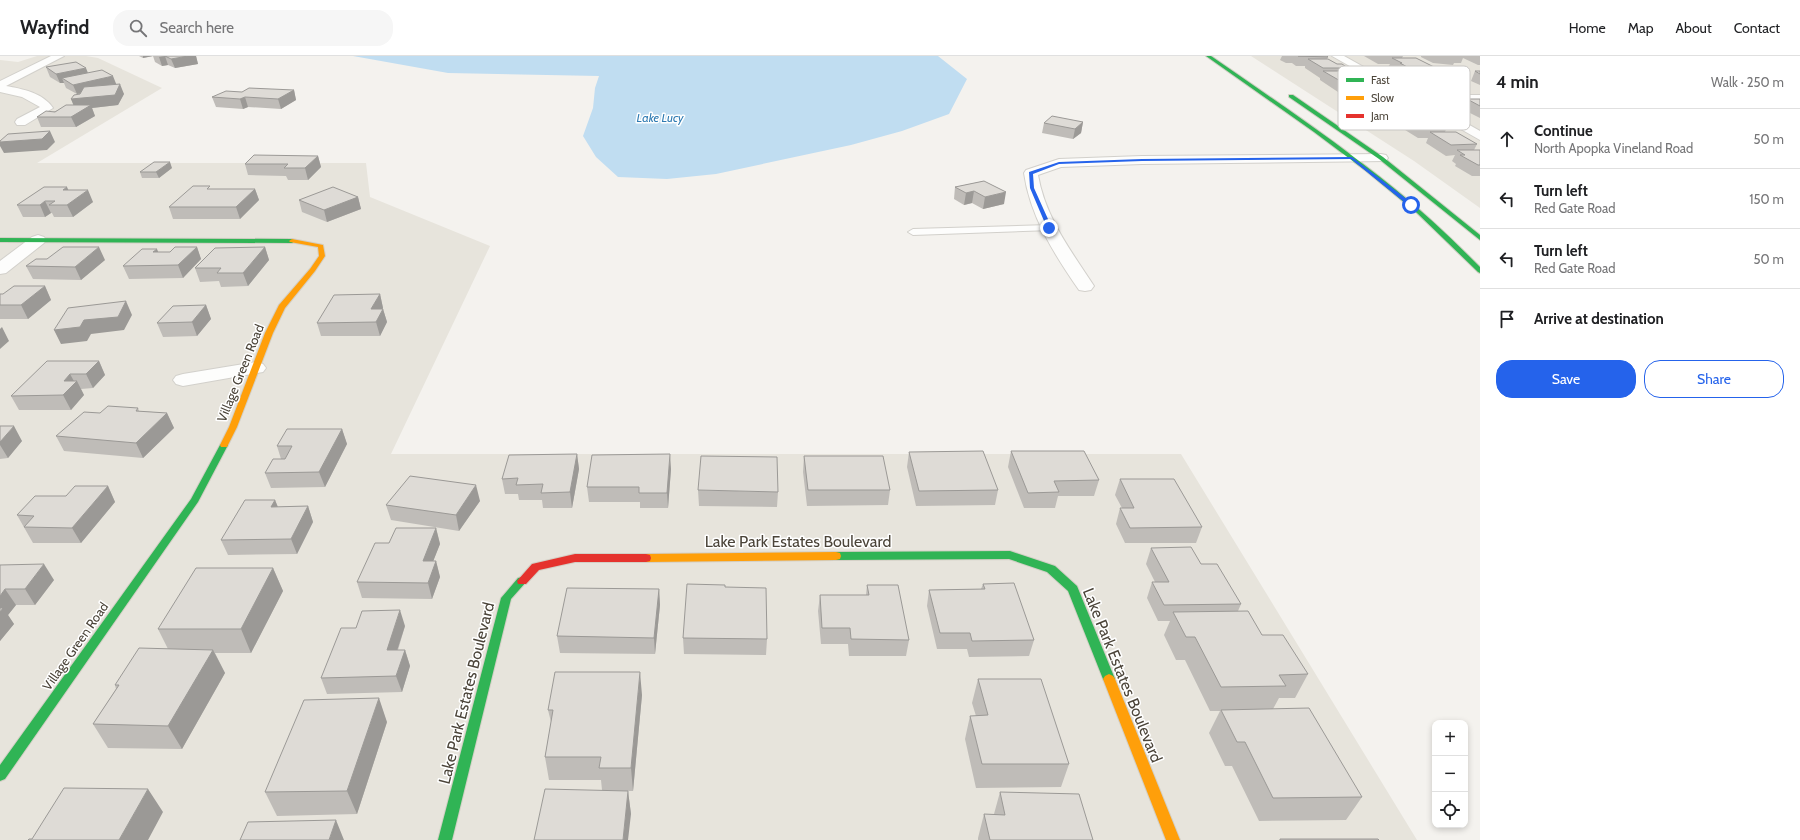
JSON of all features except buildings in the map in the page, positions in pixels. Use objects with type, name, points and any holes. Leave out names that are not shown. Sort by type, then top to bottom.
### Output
[{"type":"street","points":[[0,85],[58,56]]},
{"type":"street","points":[[1208,56],[1352,158],[1411,205],[1478,266]]},
{"type":"street","points":[[1337,56],[1355,66]]},
{"type":"street","points":[[0,89],[11,89],[45,104],[47,108],[21,122]]},
{"type":"street","points":[[1283,91],[1338,129]]},
{"type":"street","points":[[1340,130],[1381,158],[1480,238]]},
{"type":"street","points":[[1469,130],[1480,136]]},
{"type":"street","points":[[1086,286],[1049,228],[1032,188],[1031,173],[1059,163],[1142,160],[1381,158]]},
{"type":"street","name":"Village Green Road","points":[[0,240],[296,241],[320,246],[322,256],[313,270],[282,307],[269,333],[233,427],[195,500],[0,775]]},
{"type":"street","points":[[0,269],[38,240]]},
{"type":"street","points":[[183,380],[256,368]]},
{"type":"street","name":"Lake Park Estates Boulevard","points":[[445,840],[506,598],[536,568],[575,558],[1002,555],[1010,555],[1051,568],[1073,589],[1173,840]]},
{"type":"lane","points":[[913,232],[1049,228]]},
{"type":"shaded area","points":[[37,56],[86,56],[98,58],[162,88],[37,163],[366,163],[370,197],[490,246],[391,454],[1181,454],[1417,840],[0,840],[0,60],[18,62]]},
{"type":"shaded area","points":[[1251,56],[1480,56],[1480,208],[1414,161],[1366,130],[1470,130],[1470,66],[1338,66],[1338,112]]},
{"type":"water","name":"Lake Lucy","points":[[353,56],[938,56],[967,79],[949,114],[902,131],[851,145],[716,174],[667,179],[618,177],[596,157],[583,136],[593,108],[595,88],[599,76],[448,73]]},
{"type":"traffic: fast","points":[[1208,56],[1342,150],[1368,170],[1419,212],[1480,271]]},
{"type":"traffic: fast","points":[[1291,96],[1338,128]]},
{"type":"traffic: fast","points":[[1340,130],[1381,158],[1480,238]]},
{"type":"traffic: fast","points":[[0,240],[292,241]]},
{"type":"traffic: fast","points":[[0,775],[195,500],[224,445]]},
{"type":"traffic: fast","points":[[836,556],[1010,555],[1051,569],[1073,589],[1109,679]]},
{"type":"traffic: fast","points":[[445,840],[506,598],[522,581]]},
{"type":"traffic: slow","points":[[224,445],[233,427],[269,333],[282,307],[313,270],[322,256],[321,246],[292,241]]},
{"type":"traffic: slow","points":[[646,558],[836,556]]},
{"type":"traffic: slow","points":[[1109,679],[1173,840]]},
{"type":"traffic: jam","points":[[522,581],[536,567],[575,558],[646,558]]},
{"type":"route","points":[[1049,228],[1032,188],[1031,173],[1059,163],[1142,160],[1352,158],[1411,205]]}]
